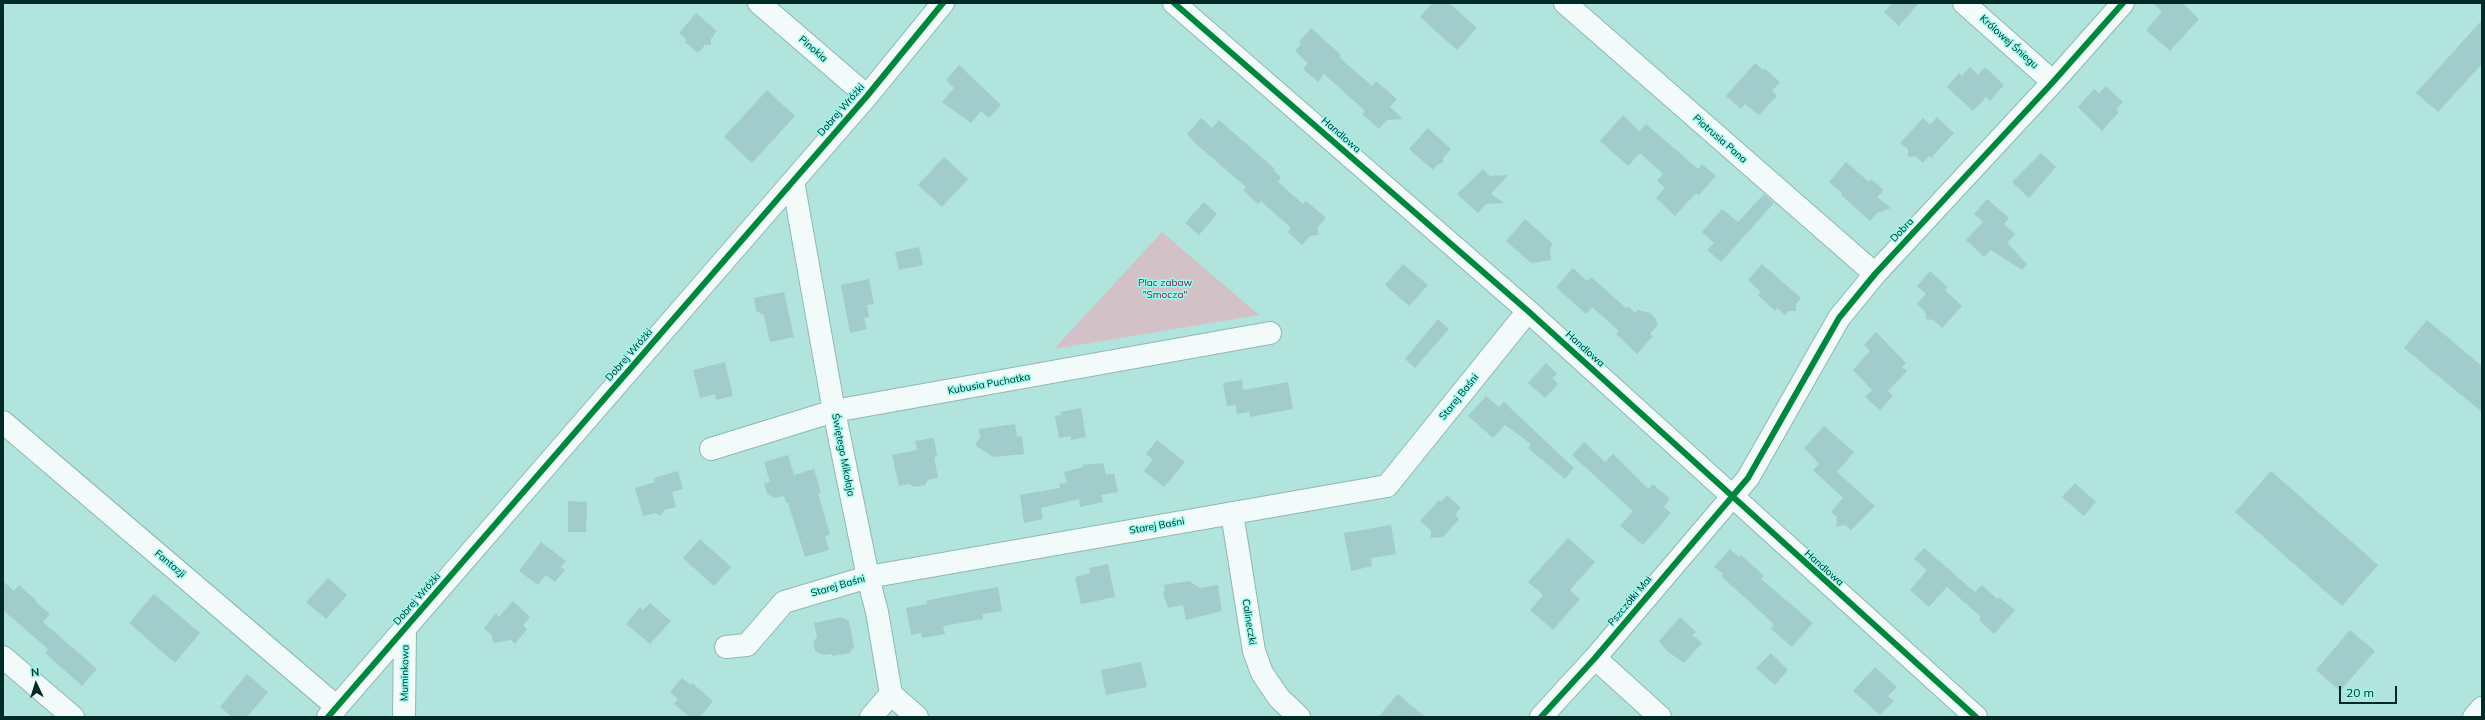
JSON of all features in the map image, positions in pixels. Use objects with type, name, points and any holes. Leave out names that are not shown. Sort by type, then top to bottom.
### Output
[{"type":"street","name":"Pinokia","points":[[759,3],[867,96]]},
{"type":"street","name":"Dobrej Wróżki","points":[[332,712],[867,96],[943,3]]},
{"type":"street","name":"Handlowa","points":[[1174,3],[1528,311],[1976,717]]},
{"type":"street","name":"Piotrusia Pana","points":[[1565,3],[1875,274]]},
{"type":"street","name":"Królowej Śniegu","points":[[1964,3],[2053,82]]},
{"type":"street","name":"Dobra","points":[[1732,497],[1750,474],[1838,318],[1875,274],[2053,82],[2123,3]]},
{"type":"street","name":"Świętego Mikołaja","points":[[793,181],[834,411],[868,577],[877,612],[891,694]]},
{"type":"street","name":"Starej Baśni","points":[[726,647],[747,645],[784,602],[868,577],[1386,486],[1528,311]]},
{"type":"street","name":"Kubusia Puchatka","points":[[711,449],[834,411],[1270,333]]},
{"type":"street","name":"Fantazji","points":[[3,422],[332,712]]},
{"type":"street","name":"Pszczółki Mai","points":[[1541,717],[1595,658],[1732,497]]},
{"type":"street","name":"Calineczki","points":[[1232,513],[1254,651],[1262,673],[1279,698],[1299,717]]},
{"type":"street","name":"Muminkowa","points":[[404,717],[405,628]]},
{"type":"street","points":[[3,657],[73,717]]},
{"type":"street","points":[[1595,658],[1660,717]]},
{"type":"street","points":[[871,717],[891,694],[917,717]]},
{"type":"street","points":[[2474,717],[2482,708]]},
{"type":"green space","name":"Plac zabaw \"Smocza\"","points":[[1162,232],[1259,315],[1054,349]]},
{"type":"building","points":[[1432,3],[1449,3],[1477,28],[1457,50],[1420,17]]},
{"type":"building","points":[[1892,3],[1919,3],[1899,26],[1884,12]]},
{"type":"building","points":[[2153,3],[2182,3],[2199,19],[2170,51],[2146,30],[2162,12]]},
{"type":"building","points":[[696,13],[717,31],[711,39],[711,45],[705,45],[698,53],[685,42],[687,40],[679,33]]},
{"type":"building","points":[[2482,20],[2482,64],[2438,112],[2416,93]]},
{"type":"building","points":[[1311,28],[1341,55],[1339,57],[1372,86],[1376,81],[1397,99],[1390,107],[1403,119],[1387,120],[1379,129],[1362,114],[1365,111],[1324,74],[1318,82],[1303,69],[1308,63],[1295,51],[1301,44],[1299,42]]},
{"type":"building","points":[[1755,63],[1763,70],[1764,68],[1780,82],[1772,91],[1777,96],[1759,115],[1745,104],[1741,109],[1726,96]]},
{"type":"building","points":[[959,65],[1001,105],[989,118],[981,111],[971,123],[942,102],[954,88],[946,80]]},
{"type":"building","points":[[1970,67],[1978,75],[1985,67],[2004,85],[1990,101],[1986,97],[1973,111],[1947,87],[1959,73],[1962,76]]},
{"type":"building","points":[[2106,86],[2123,102],[2116,109],[2119,112],[2102,131],[2078,107],[2094,89],[2099,93]]},
{"type":"building","points":[[767,90],[795,116],[752,163],[724,137]]},
{"type":"building","points":[[1623,115],[1639,131],[1646,124],[1698,169],[1702,164],[1716,176],[1699,195],[1696,193],[1675,216],[1656,198],[1665,188],[1657,181],[1663,174],[1640,153],[1628,166],[1600,141]]},
{"type":"building","points":[[1937,117],[1954,133],[1931,158],[1929,156],[1923,163],[1915,156],[1908,157],[1908,149],[1900,143],[1923,118],[1930,125]]},
{"type":"building","points":[[1201,118],[1212,128],[1219,120],[1275,169],[1273,170],[1281,177],[1278,182],[1303,204],[1306,201],[1326,218],[1318,227],[1318,235],[1310,236],[1302,245],[1288,232],[1291,228],[1261,201],[1258,204],[1243,190],[1246,187],[1197,145],[1187,134]]},
{"type":"building","points":[[1428,128],[1451,149],[1443,158],[1443,163],[1438,164],[1433,170],[1409,149]]},
{"type":"building","points":[[2041,153],[2056,167],[2029,198],[2012,182]]},
{"type":"building","points":[[944,157],[968,179],[942,207],[918,185]]},
{"type":"building","points":[[1846,162],[1869,182],[1871,179],[1884,190],[1877,197],[1891,208],[1877,213],[1870,221],[1841,195],[1842,193],[1829,182]]},
{"type":"building","points":[[1483,169],[1490,176],[1508,175],[1491,194],[1504,203],[1486,204],[1478,213],[1457,194]]},
{"type":"building","points":[[1764,194],[1774,203],[1721,262],[1707,250],[1714,243],[1702,232],[1722,209],[1738,222]]},
{"type":"building","points":[[1987,199],[2009,218],[2004,224],[2015,234],[2007,243],[2027,264],[2022,270],[1991,250],[1984,257],[1966,240],[1983,222],[1974,214]]},
{"type":"building","points":[[1204,202],[1217,214],[1199,235],[1185,223]]},
{"type":"building","points":[[1525,219],[1553,244],[1550,249],[1551,260],[1531,263],[1506,241]]},
{"type":"building","points":[[919,247],[923,265],[899,270],[895,252]]},
{"type":"building","points":[[1403,264],[1428,285],[1409,306],[1385,285]]},
{"type":"building","points":[[1762,264],[1801,298],[1796,304],[1796,311],[1789,311],[1785,315],[1777,308],[1775,311],[1758,295],[1761,292],[1748,280]]},
{"type":"building","points":[[1573,268],[1587,281],[1591,277],[1626,308],[1628,306],[1635,313],[1638,310],[1650,313],[1655,318],[1658,325],[1650,334],[1653,336],[1637,354],[1616,334],[1619,331],[1592,307],[1586,314],[1556,287]]},
{"type":"building","points":[[1930,271],[1948,288],[1945,290],[1962,306],[1942,328],[1933,320],[1926,319],[1926,313],[1917,304],[1926,294],[1917,286]]},
{"type":"building","points":[[869,279],[874,304],[867,305],[869,317],[864,318],[867,329],[850,333],[841,285]]},
{"type":"building","points":[[784,292],[794,337],[770,342],[764,315],[756,311],[754,298]]},
{"type":"building","points":[[1438,319],[1449,329],[1415,368],[1405,359]]},
{"type":"building","points":[[2427,320],[2482,366],[2482,412],[2404,348]]},
{"type":"building","points":[[1876,332],[1906,363],[1902,367],[1907,371],[1888,391],[1893,396],[1880,410],[1865,397],[1872,390],[1853,370],[1870,351],[1864,345]]},
{"type":"building","points":[[725,362],[733,396],[716,400],[715,394],[700,398],[693,370]]},
{"type":"building","points":[[1546,363],[1557,374],[1552,378],[1558,384],[1545,398],[1528,383]]},
{"type":"building","points":[[1242,380],[1243,390],[1288,382],[1293,409],[1250,417],[1249,412],[1237,414],[1236,405],[1227,406],[1223,383]]},
{"type":"building","points":[[1486,396],[1499,407],[1504,402],[1574,468],[1565,479],[1528,448],[1531,444],[1505,425],[1493,438],[1468,416]]},
{"type":"building","points":[[1081,408],[1086,437],[1071,440],[1071,436],[1059,438],[1055,416],[1061,415],[1060,412]]},
{"type":"building","points":[[1015,424],[1017,437],[1022,436],[1024,454],[993,457],[975,445],[980,437],[979,429]]},
{"type":"building","points":[[1824,426],[1854,452],[1837,472],[1875,506],[1851,530],[1845,525],[1836,527],[1837,517],[1831,512],[1843,498],[1813,470],[1819,464],[1804,448]]},
{"type":"building","points":[[934,438],[937,456],[934,457],[938,478],[928,480],[925,485],[914,487],[909,484],[899,486],[892,455],[917,450],[915,441]]},
{"type":"building","points":[[1157,440],[1185,462],[1164,487],[1144,471],[1153,459],[1146,454]]},
{"type":"building","points":[[1584,442],[1605,462],[1613,454],[1648,489],[1653,484],[1670,499],[1664,507],[1671,513],[1643,545],[1620,526],[1633,511],[1572,455]]},
{"type":"building","points":[[788,455],[794,475],[814,469],[821,493],[818,494],[830,534],[825,536],[829,550],[805,557],[788,503],[786,503],[784,496],[775,498],[767,494],[764,483],[770,482],[764,462]]},
{"type":"building","points":[[1103,463],[1106,475],[1114,473],[1118,492],[1101,495],[1103,502],[1080,507],[1079,499],[1041,508],[1043,519],[1024,523],[1020,495],[1060,488],[1059,484],[1067,483],[1064,472],[1083,467],[1082,465]]},
{"type":"building","points":[[678,471],[683,489],[672,492],[676,507],[664,510],[661,516],[655,513],[643,516],[635,488],[655,482],[654,478]]},
{"type":"building","points":[[2271,471],[2378,565],[2342,606],[2235,512]]},
{"type":"building","points":[[2075,483],[2096,502],[2084,516],[2062,497]]},
{"type":"building","points":[[1447,495],[1461,508],[1455,515],[1459,519],[1443,537],[1431,538],[1431,531],[1420,521],[1439,500],[1441,502]]},
{"type":"building","points":[[568,501],[587,502],[586,532],[568,532]]},
{"type":"building","points":[[1391,525],[1396,554],[1371,558],[1372,566],[1351,571],[1344,533]]},
{"type":"building","points":[[1568,538],[1595,562],[1570,590],[1580,599],[1553,630],[1530,610],[1543,595],[1528,582]]},
{"type":"building","points":[[700,539],[731,567],[714,586],[683,558]]},
{"type":"building","points":[[541,542],[566,561],[561,567],[565,570],[555,582],[546,575],[538,585],[519,571]]},
{"type":"building","points":[[1924,548],[1975,592],[1982,585],[1997,599],[1999,597],[2015,610],[1994,634],[1979,620],[1981,617],[1947,587],[1929,607],[1910,590],[1927,570],[1914,559]]},
{"type":"building","points":[[1730,549],[1739,557],[1741,555],[1764,576],[1761,579],[1813,623],[1792,647],[1771,629],[1774,625],[1721,576],[1723,574],[1714,567]]},
{"type":"building","points":[[1108,564],[1115,597],[1081,604],[1075,577],[1090,573],[1089,568]]},
{"type":"building","points":[[328,578],[347,595],[326,619],[306,602]]},
{"type":"building","points":[[3,581],[14,591],[19,585],[37,601],[36,602],[50,614],[43,622],[97,669],[82,686],[45,653],[48,649],[3,610]]},
{"type":"building","points":[[1189,581],[1200,588],[1218,585],[1222,611],[1186,620],[1183,605],[1168,608],[1163,594],[1165,590],[1164,585]]},
{"type":"building","points":[[998,587],[1002,611],[983,614],[983,619],[943,626],[945,634],[922,638],[921,633],[911,635],[906,608],[927,604],[926,601]]},
{"type":"building","points":[[154,594],[200,633],[175,663],[129,623]]},
{"type":"building","points":[[513,601],[530,617],[523,625],[527,629],[515,644],[511,640],[493,643],[492,636],[484,628],[496,613],[499,617]]},
{"type":"building","points":[[650,603],[671,621],[650,644],[626,624],[640,607],[643,610]]},
{"type":"building","points":[[842,617],[849,621],[854,647],[850,653],[832,656],[832,654],[823,655],[815,651],[813,642],[817,637],[814,623]]},
{"type":"building","points":[[1680,617],[1696,632],[1692,635],[1702,643],[1684,663],[1667,651],[1659,641]]},
{"type":"building","points":[[2350,630],[2375,651],[2340,691],[2316,670]]},
{"type":"building","points":[[1771,653],[1788,670],[1775,685],[1756,668]]},
{"type":"building","points":[[1141,662],[1147,687],[1106,695],[1101,670]]},
{"type":"building","points":[[1875,667],[1897,687],[1888,696],[1894,701],[1880,715],[1853,691]]},
{"type":"building","points":[[247,674],[268,692],[247,717],[232,717],[220,707]]},
{"type":"building","points":[[682,678],[691,685],[692,683],[713,701],[700,717],[689,717],[674,704],[678,699],[670,692]]},
{"type":"building","points":[[1398,694],[1425,717],[1378,717]]},
{"type":"cycle path","points":[[328,717],[867,96],[943,3]]},
{"type":"cycle path","points":[[1174,3],[1528,311],[1976,717]]},
{"type":"cycle path","points":[[1541,717],[1595,658],[1748,478],[1839,318],[1875,274],[2053,82],[2123,3]]}]
